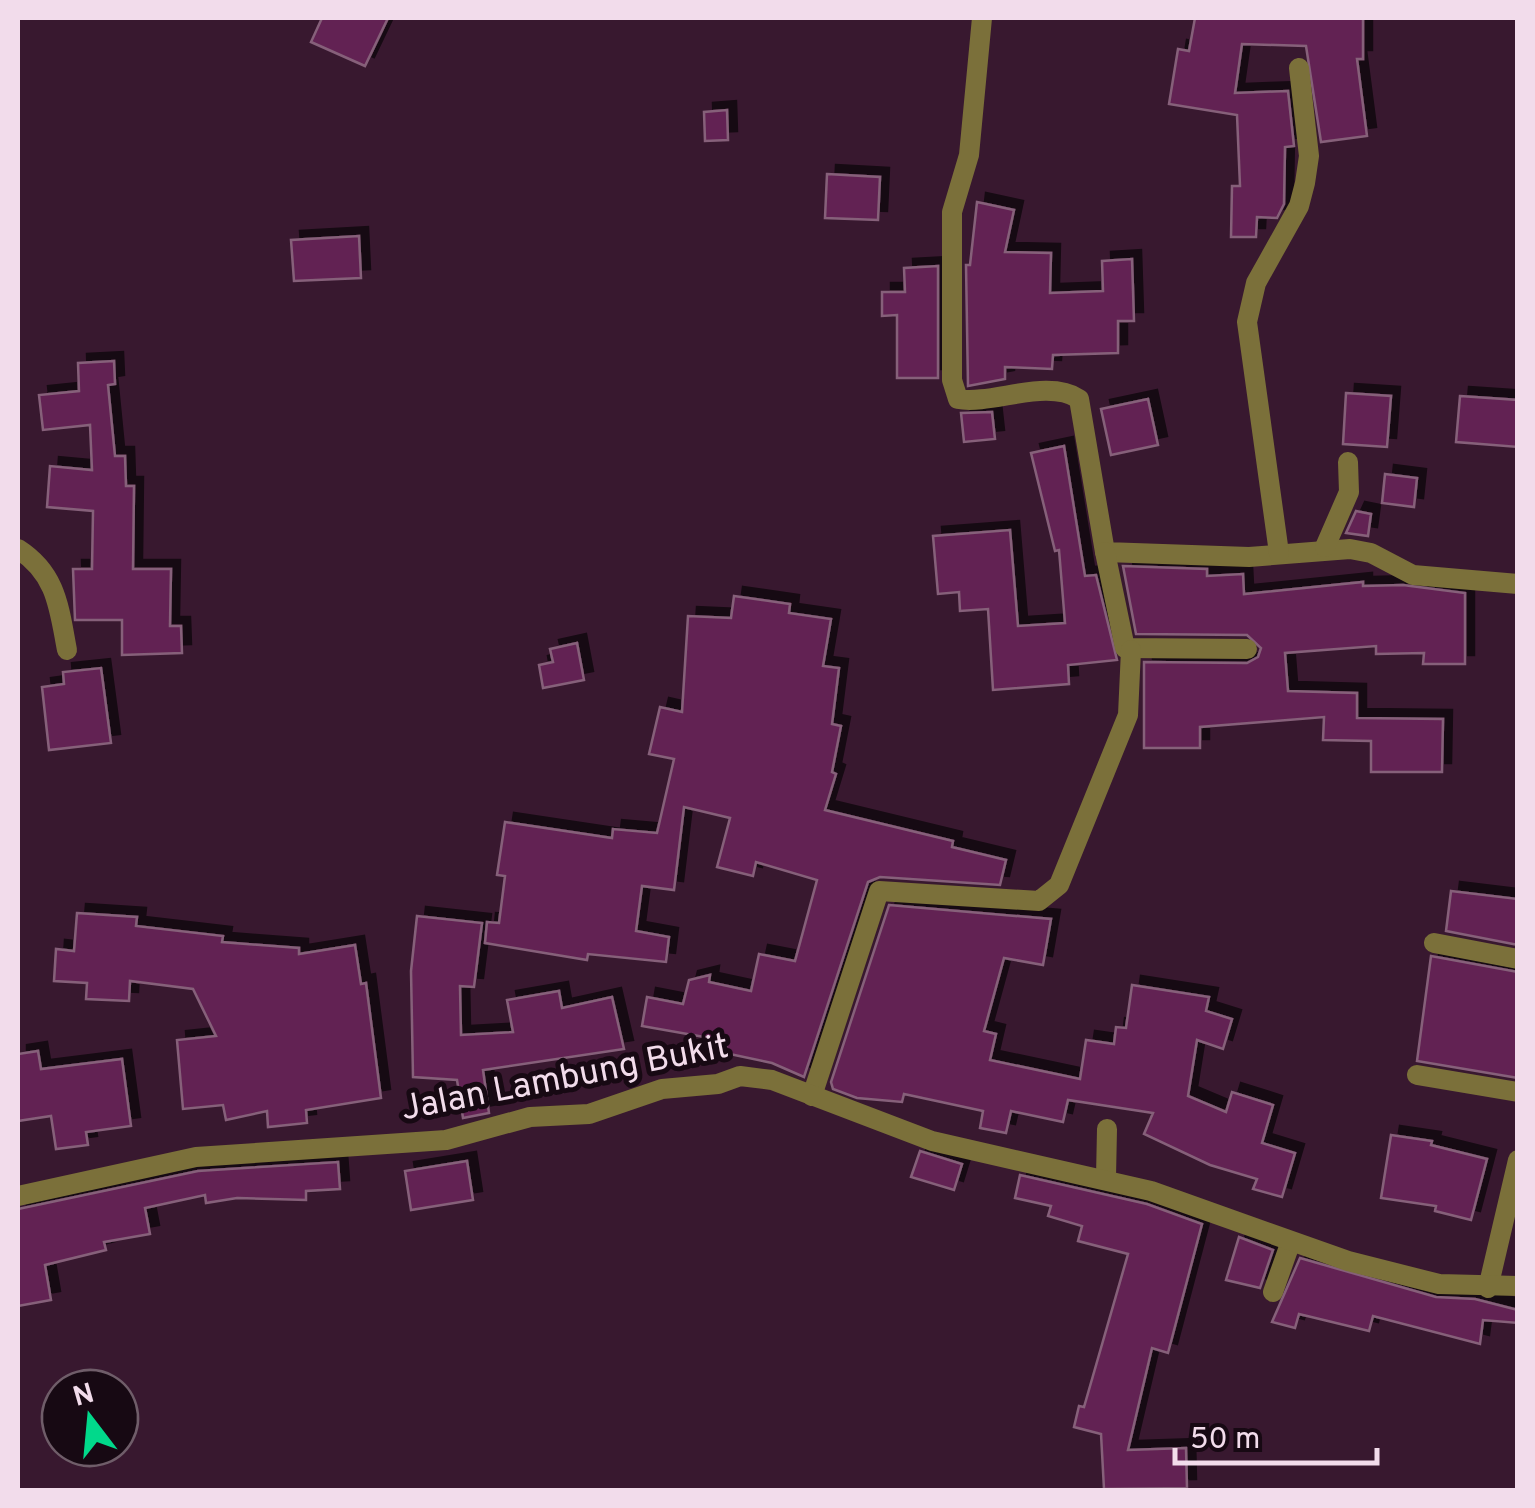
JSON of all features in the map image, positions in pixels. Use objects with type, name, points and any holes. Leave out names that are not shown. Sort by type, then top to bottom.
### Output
[{"type":"street","points":[[812,1096],[879,891],[1039,901],[1059,886],[1128,714],[1131,650],[1120,636],[1078,400],[1070,394],[1043,393],[961,401],[953,391],[952,212],[969,155],[982,18]]},
{"type":"street","points":[[1279,552],[1247,322],[1256,284],[1299,206],[1305,183],[1309,156],[1299,68]]},
{"type":"street","points":[[1326,547],[1348,492],[1348,462]]},
{"type":"street","points":[[1105,552],[1249,556],[1326,547],[1370,553],[1413,575],[1518,584]]},
{"type":"street","points":[[18,550],[45,572],[55,587],[67,650]]},
{"type":"street","points":[[1131,650],[1248,649]]},
{"type":"street","points":[[1434,943],[1518,959]]},
{"type":"street","points":[[1417,1075],[1518,1092]]},
{"type":"street","name":"Jalan Lambung Bukit","points":[[18,1196],[196,1158],[446,1140],[530,1116],[589,1114],[662,1090],[718,1084],[740,1076],[772,1080],[932,1141],[1106,1178],[1204,1209],[1290,1244],[1439,1284],[1518,1286]]},
{"type":"street","points":[[1106,1178],[1107,1129]]},
{"type":"street","points":[[1488,1288],[1518,1160]]},
{"type":"street","points":[[1273,1292],[1290,1244]]},
{"type":"building","points":[[322,18],[388,18],[365,66],[311,42]]},
{"type":"building","points":[[1195,18],[1363,18],[1363,59],[1357,59],[1367,136],[1321,142],[1306,46],[1242,44],[1235,93],[1288,91],[1294,146],[1285,147],[1284,204],[1277,218],[1257,217],[1256,237],[1231,237],[1232,186],[1240,186],[1237,115],[1169,104],[1178,49],[1189,51]]},
{"type":"building","points":[[727,110],[728,140],[705,141],[704,112]]},
{"type":"building","points":[[827,174],[880,177],[878,220],[825,218]]},
{"type":"building","points":[[977,202],[1014,210],[1005,252],[1051,253],[1050,293],[1103,291],[1102,261],[1132,259],[1134,321],[1118,321],[1118,353],[1053,355],[1052,369],[1005,367],[1005,379],[968,386],[966,265],[970,265]]},
{"type":"building","points":[[359,236],[361,278],[294,281],[291,240]]},
{"type":"building","points":[[938,266],[938,378],[897,378],[897,315],[882,316],[882,292],[905,292],[904,268]]},
{"type":"building","points":[[114,361],[115,384],[108,385],[115,456],[125,456],[126,486],[134,486],[133,569],[171,569],[170,626],[181,626],[182,653],[122,655],[122,620],[75,620],[73,569],[92,569],[93,511],[47,507],[50,466],[92,470],[90,425],[43,430],[39,395],[79,391],[78,363]]},
{"type":"building","points":[[1346,393],[1391,396],[1387,447],[1343,444]]},
{"type":"building","points":[[1460,396],[1518,400],[1518,447],[1456,442]]},
{"type":"building","points":[[1148,399],[1158,445],[1111,455],[1101,409]]},
{"type":"building","points":[[992,412],[995,439],[964,442],[961,413]]},
{"type":"building","points":[[1064,446],[1085,576],[1096,575],[1117,660],[1068,665],[1069,684],[993,690],[988,609],[960,611],[959,592],[938,594],[933,536],[1010,530],[1018,626],[1065,623],[1059,550],[1055,551],[1031,453]]},
{"type":"building","points":[[1385,474],[1417,478],[1414,507],[1382,503]]},
{"type":"building","points":[[1356,511],[1371,514],[1368,536],[1346,533]]},
{"type":"building","points":[[1123,566],[1207,569],[1207,576],[1243,574],[1244,594],[1363,582],[1363,586],[1403,585],[1465,593],[1465,664],[1423,664],[1424,653],[1376,654],[1376,646],[1285,653],[1288,691],[1357,693],[1357,718],[1443,719],[1442,772],[1371,772],[1371,741],[1323,740],[1324,717],[1200,727],[1200,748],[1144,748],[1144,662],[1247,663],[1258,657],[1261,648],[1247,635],[1136,634]]},
{"type":"building","points":[[734,596],[790,604],[789,613],[831,619],[823,666],[839,668],[832,724],[841,726],[832,772],[836,774],[825,810],[953,841],[952,847],[1006,860],[1000,885],[880,877],[868,882],[804,1077],[772,1063],[725,1053],[727,1041],[642,1026],[647,997],[683,1004],[689,980],[710,975],[709,982],[751,991],[759,954],[795,961],[817,880],[756,862],[753,876],[717,867],[730,818],[684,807],[674,890],[642,886],[636,931],[669,937],[666,962],[588,954],[587,960],[485,943],[487,922],[499,923],[505,876],[497,875],[505,822],[612,838],[613,829],[657,833],[674,759],[649,754],[660,707],[682,712],[688,616],[731,618]]},
{"type":"building","points":[[577,643],[584,680],[543,688],[539,665],[553,662],[550,649]]},
{"type":"building","points":[[101,668],[111,743],[49,750],[42,687],[64,684],[63,672]]},
{"type":"building","points":[[1451,891],[1518,899],[1518,945],[1446,931]]},
{"type":"building","points":[[889,905],[1051,919],[1043,965],[1004,958],[984,1031],[996,1034],[990,1060],[1080,1079],[1086,1040],[1114,1044],[1116,1027],[1126,1028],[1132,985],[1209,997],[1206,1011],[1232,1019],[1223,1049],[1197,1040],[1188,1096],[1226,1112],[1232,1092],[1273,1105],[1262,1143],[1295,1153],[1282,1197],[1253,1189],[1257,1179],[1210,1165],[1144,1134],[1153,1113],[1068,1100],[1063,1122],[1011,1111],[1006,1133],[980,1128],[983,1111],[904,1094],[902,1102],[857,1098],[833,1089],[831,1082]]},
{"type":"building","points":[[77,913],[137,917],[136,926],[223,936],[222,942],[299,948],[299,954],[355,945],[361,984],[366,983],[381,1098],[306,1110],[307,1123],[268,1127],[267,1111],[226,1120],[223,1105],[183,1109],[177,1040],[216,1036],[193,989],[130,981],[129,1001],[86,999],[87,983],[54,981],[56,949],[74,951]]},
{"type":"building","points":[[417,916],[482,923],[474,987],[460,986],[461,1035],[513,1032],[507,1000],[559,991],[562,1008],[612,997],[624,1049],[483,1070],[489,1113],[463,1118],[457,1080],[413,1077],[411,971]]},
{"type":"building","points":[[1431,956],[1518,972],[1518,1078],[1417,1061]]},
{"type":"building","points":[[38,1051],[41,1069],[122,1059],[131,1126],[86,1132],[88,1145],[56,1149],[51,1116],[18,1121],[18,1054]]},
{"type":"building","points":[[1391,1135],[1432,1141],[1431,1145],[1487,1159],[1471,1220],[1435,1211],[1436,1206],[1381,1198]]},
{"type":"building","points":[[920,1151],[962,1164],[954,1190],[911,1177]]},
{"type":"building","points":[[467,1161],[473,1200],[411,1210],[405,1171]]},
{"type":"building","points":[[338,1162],[340,1189],[306,1191],[306,1200],[237,1198],[206,1203],[205,1195],[145,1208],[150,1234],[104,1242],[106,1250],[45,1265],[51,1300],[18,1306],[18,1209],[198,1171]]},
{"type":"building","points":[[1020,1175],[1147,1204],[1202,1224],[1168,1353],[1152,1348],[1128,1450],[1186,1448],[1187,1488],[1104,1489],[1101,1434],[1074,1427],[1079,1406],[1084,1407],[1128,1254],[1078,1241],[1082,1226],[1048,1216],[1051,1206],[1015,1198]]},
{"type":"building","points":[[1239,1237],[1273,1250],[1260,1288],[1226,1280]]},
{"type":"building","points":[[1300,1258],[1436,1297],[1475,1299],[1518,1310],[1518,1323],[1483,1320],[1480,1344],[1373,1316],[1369,1331],[1299,1314],[1295,1328],[1272,1322]]}]
